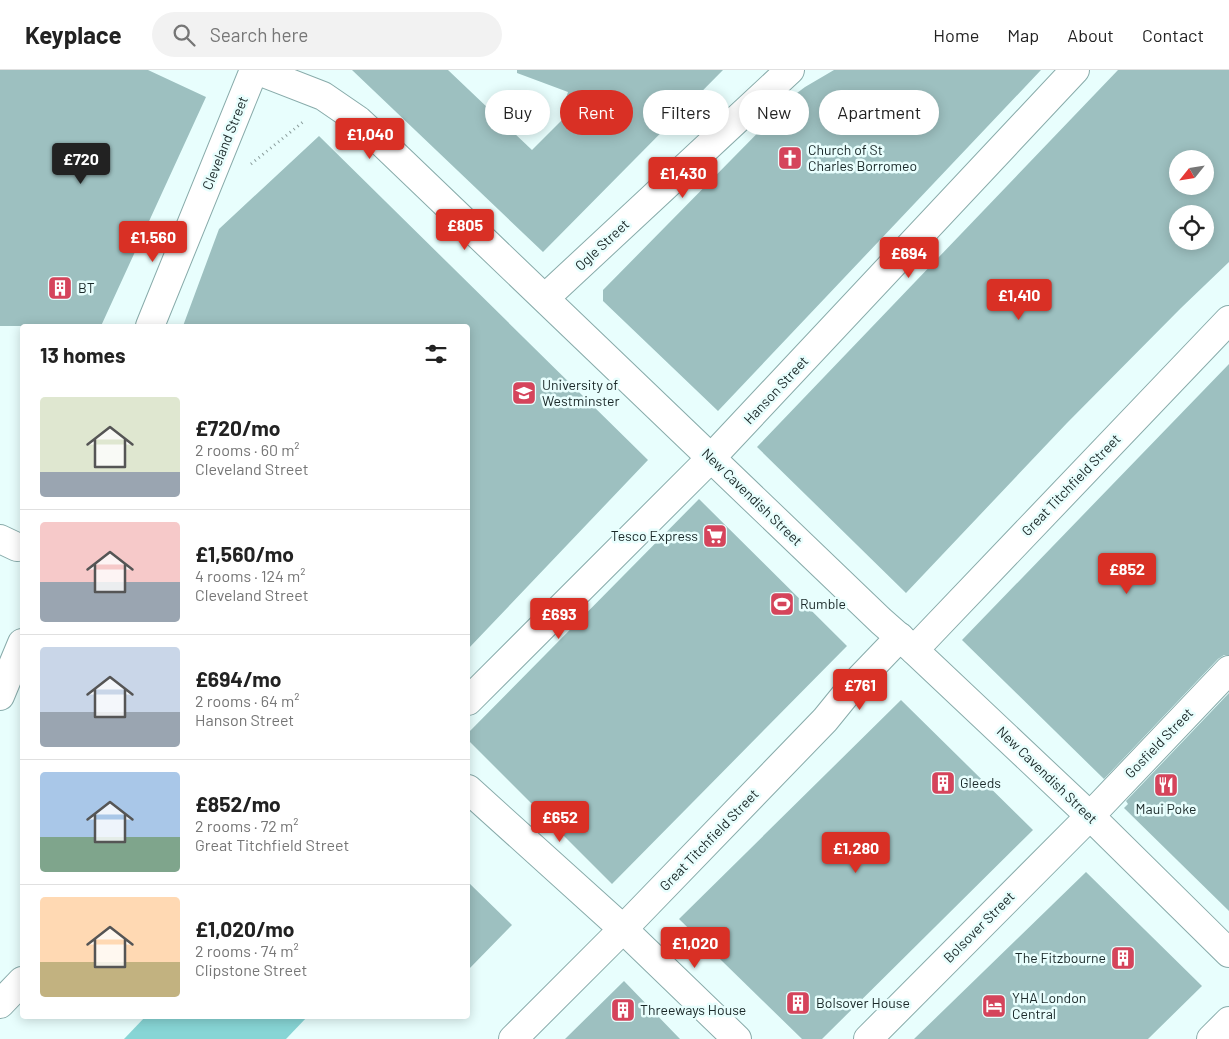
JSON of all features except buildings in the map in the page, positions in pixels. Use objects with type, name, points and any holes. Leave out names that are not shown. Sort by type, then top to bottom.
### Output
[{"type":"street","name":"Cleveland Street","points":[[151,324],[255,70]]},
{"type":"street","name":"New Cavendish Street","points":[[255,70],[323,96],[358,120],[711,458],[1090,816],[1229,953]]},
{"type":"street","name":"Ogle Street","points":[[545,298],[790,70]]},
{"type":"street","name":"Hanson Street","points":[[470,699],[711,458],[1075,70]]},
{"type":"street","name":"Great Titchfield Street","points":[[513,1039],[624,929],[826,720],[851,688],[907,644],[1229,320]]},
{"type":"street","points":[[0,696],[20,648]]},
{"type":"street","name":"Gosfield Street","points":[[1090,816],[1229,670]]},
{"type":"street","points":[[470,791],[624,929],[737,1039]]},
{"type":"street","name":"Bolsover Street","points":[[868,1039],[1090,816]]},
{"type":"street","points":[[0,1004],[20,984]]},
{"type":"street","points":[[1211,1039],[1229,1021]]},
{"type":"path","points":[[210,180],[225,186],[304,121]]},
{"type":"shaded area","points":[[143,1019],[305,1019],[286,1039],[124,1039]]},
{"type":"place","name":"Church of St Charles Borromeo","points":[[790,158]]},
{"type":"place","name":"BT","points":[[60,288]]},
{"type":"place","name":"University of Westminster","points":[[524,393]]},
{"type":"place","name":"Tesco Express","points":[[715,536]]},
{"type":"place","name":"Rumble","points":[[782,604]]},
{"type":"place","name":"Gleeds","points":[[943,783]]},
{"type":"place","name":"Maui Poke","points":[[1166,785]]},
{"type":"place","name":"The Fitzbourne","points":[[1123,958]]},
{"type":"place","name":"Bolsover House","points":[[798,1003]]},
{"type":"place","name":"YHA London Central","points":[[994,1006]]},
{"type":"place","name":"Threeways House","points":[[623,1010]]}]
